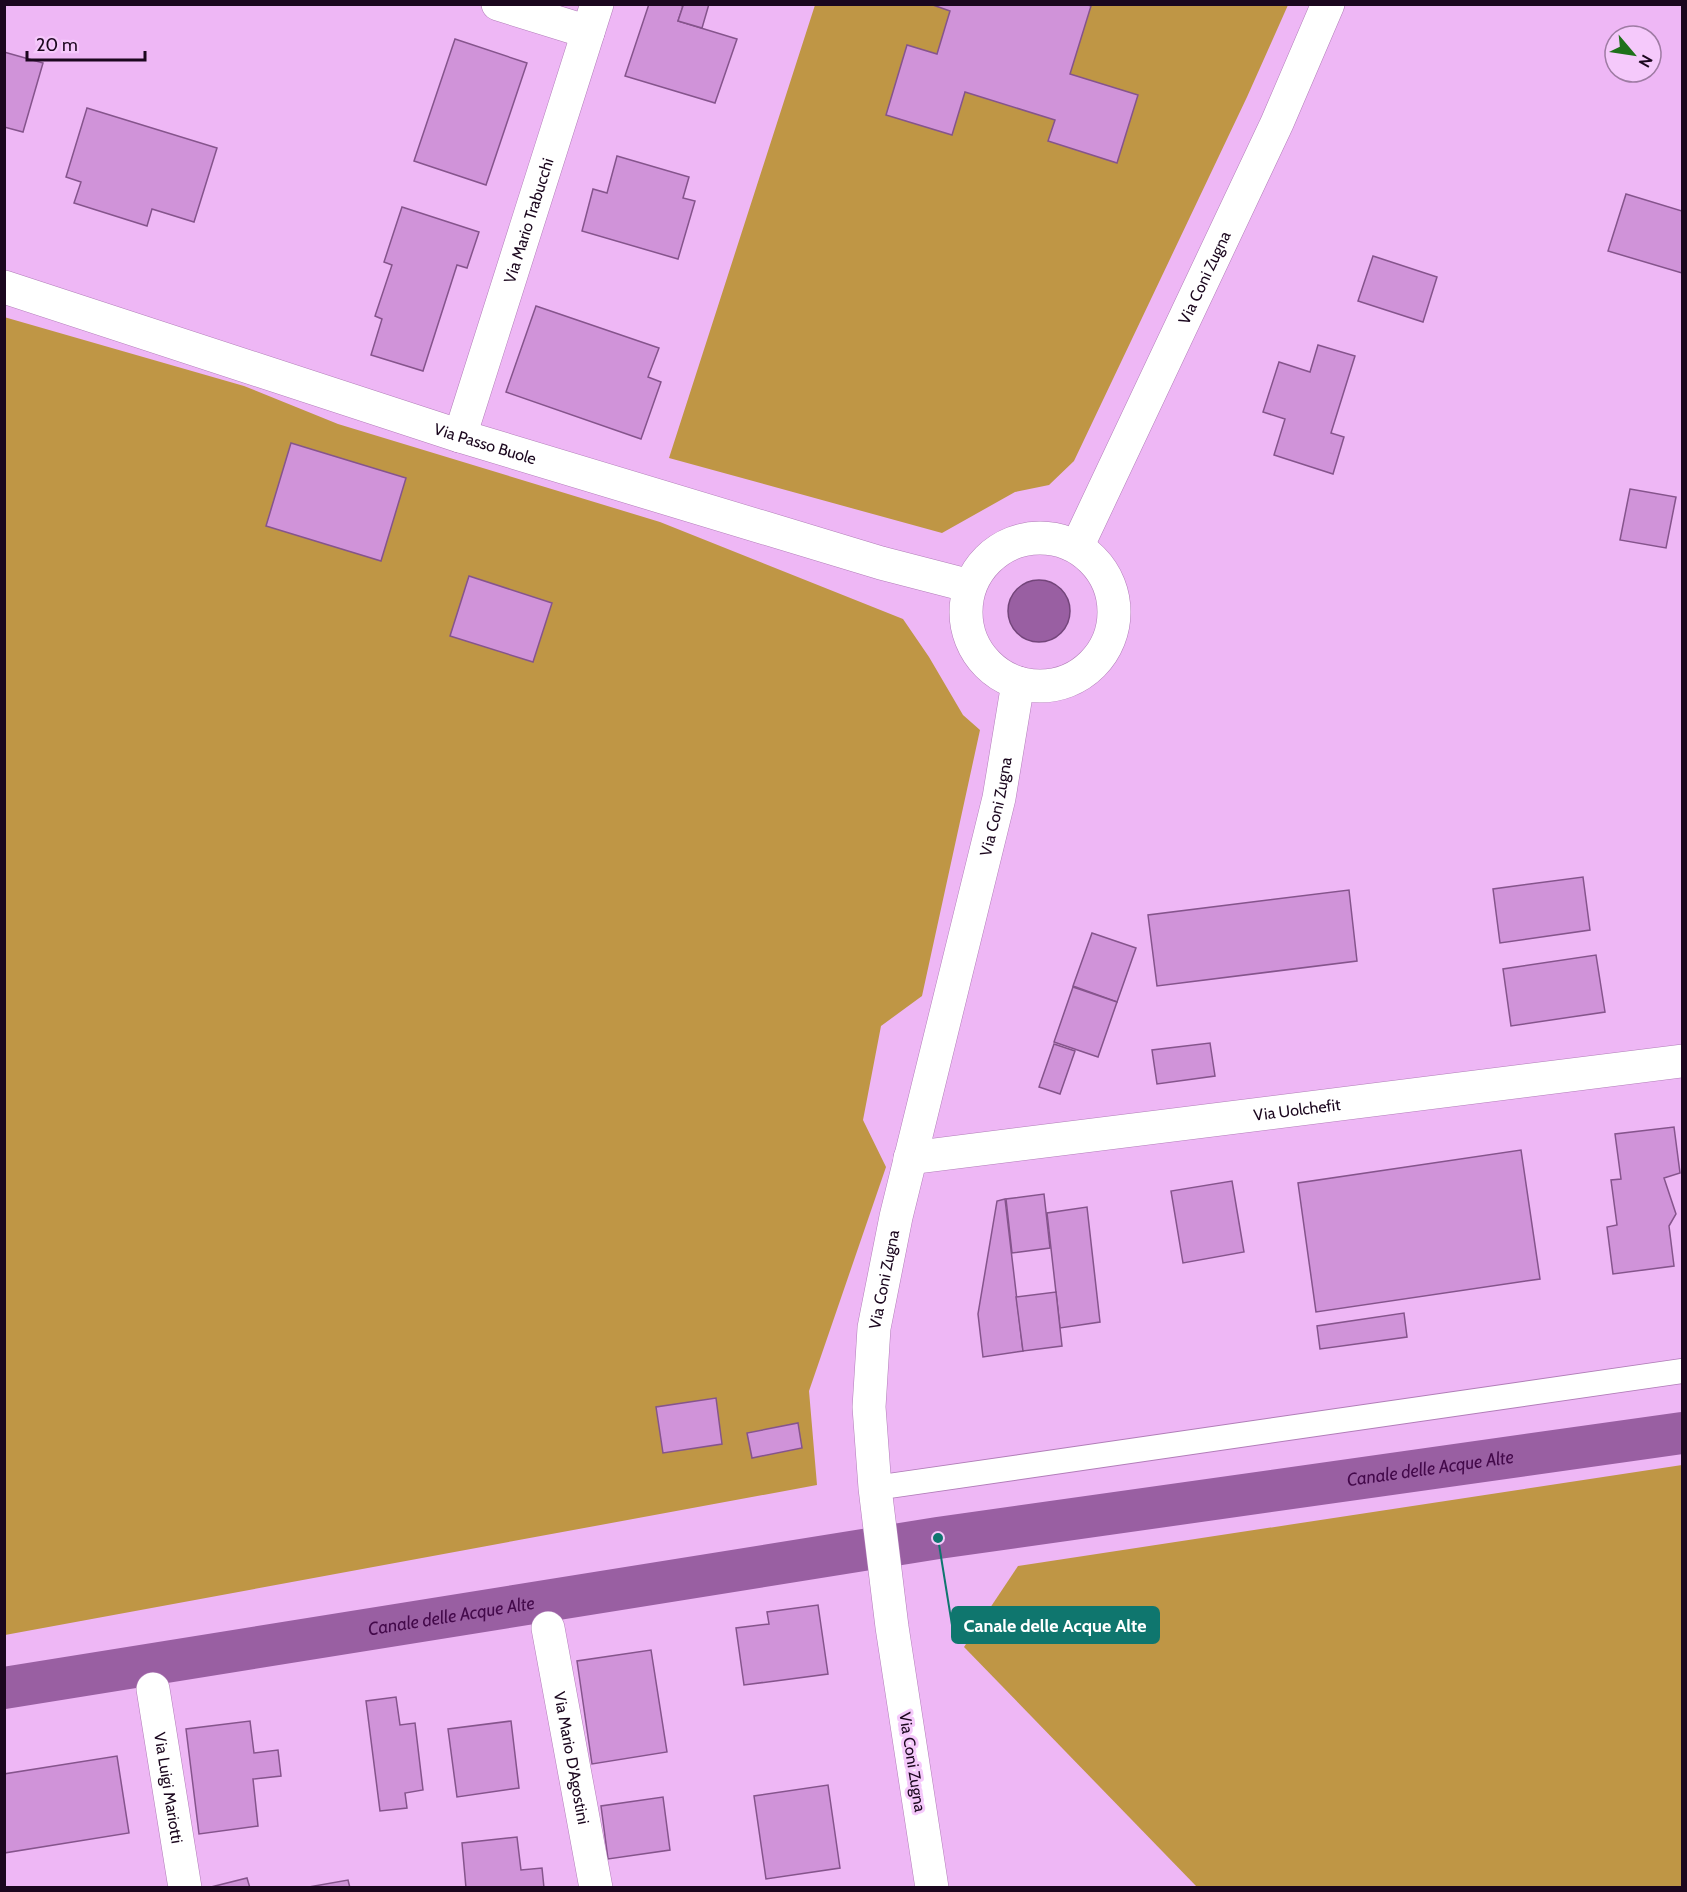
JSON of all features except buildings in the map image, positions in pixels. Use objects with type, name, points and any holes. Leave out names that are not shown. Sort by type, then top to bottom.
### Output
[{"type":"street","points":[[498,4],[592,18]]},
{"type":"street","name":"Via Coni Zugna","points":[[1077,547],[1277,123],[1328,4]]},
{"type":"street","name":"Via Mario Trabucchi","points":[[459,436],[592,18]]},
{"type":"street","name":"Via Passo Buole","points":[[4,287],[459,436],[881,563],[970,586]]},
{"type":"street","points":[[1027,538],[1052,538],[1077,547],[1095,562],[1108,582],[1114,605],[1112,629],[1102,652],[1086,670],[1066,682],[1042,686],[1018,683],[997,672],[979,656],[969,634],[966,610],[970,586],[983,564],[1002,547],[1027,538]]},
{"type":"street","name":"Via Coni Zugna","points":[[932,1887],[892,1627],[875,1488],[869,1407],[874,1328],[896,1217],[999,798],[1018,683]]},
{"type":"street","name":"Via Uolchefit","points":[[910,1158],[1683,1062]]},
{"type":"street","name":"Via Mario D'Agostini","points":[[548,1628],[596,1887]]},
{"type":"street","name":"Via Luigi Mariotti","points":[[153,1689],[185,1887]]},
{"type":"lane","points":[[875,1488],[1683,1371]]},
{"type":"shaded area","points":[[815,5],[1288,5],[1247,97],[1074,461],[1049,485],[1015,492],[942,533],[669,458]]},
{"type":"shaded area","points":[[4,317],[244,386],[338,424],[660,522],[903,619],[929,657],[963,715],[980,730],[922,996],[881,1026],[863,1120],[886,1167],[809,1391],[817,1485],[5,1635]]},
{"type":"shaded area","points":[[1039,580],[1051,582],[1061,589],[1068,599],[1070,611],[1068,623],[1061,633],[1051,640],[1039,642],[1027,640],[1017,633],[1010,623],[1008,611],[1010,599],[1017,589],[1027,582]]},
{"type":"shaded area","points":[[1682,1465],[1682,1887],[1197,1887],[964,1647],[1018,1566]]},
{"type":"waterway","name":"Canale delle Acque Alte","points":[[4,1688],[938,1538],[1682,1433]]},
{"type":"place","name":"Canale delle Acque Alte","points":[[938,1538]]}]
